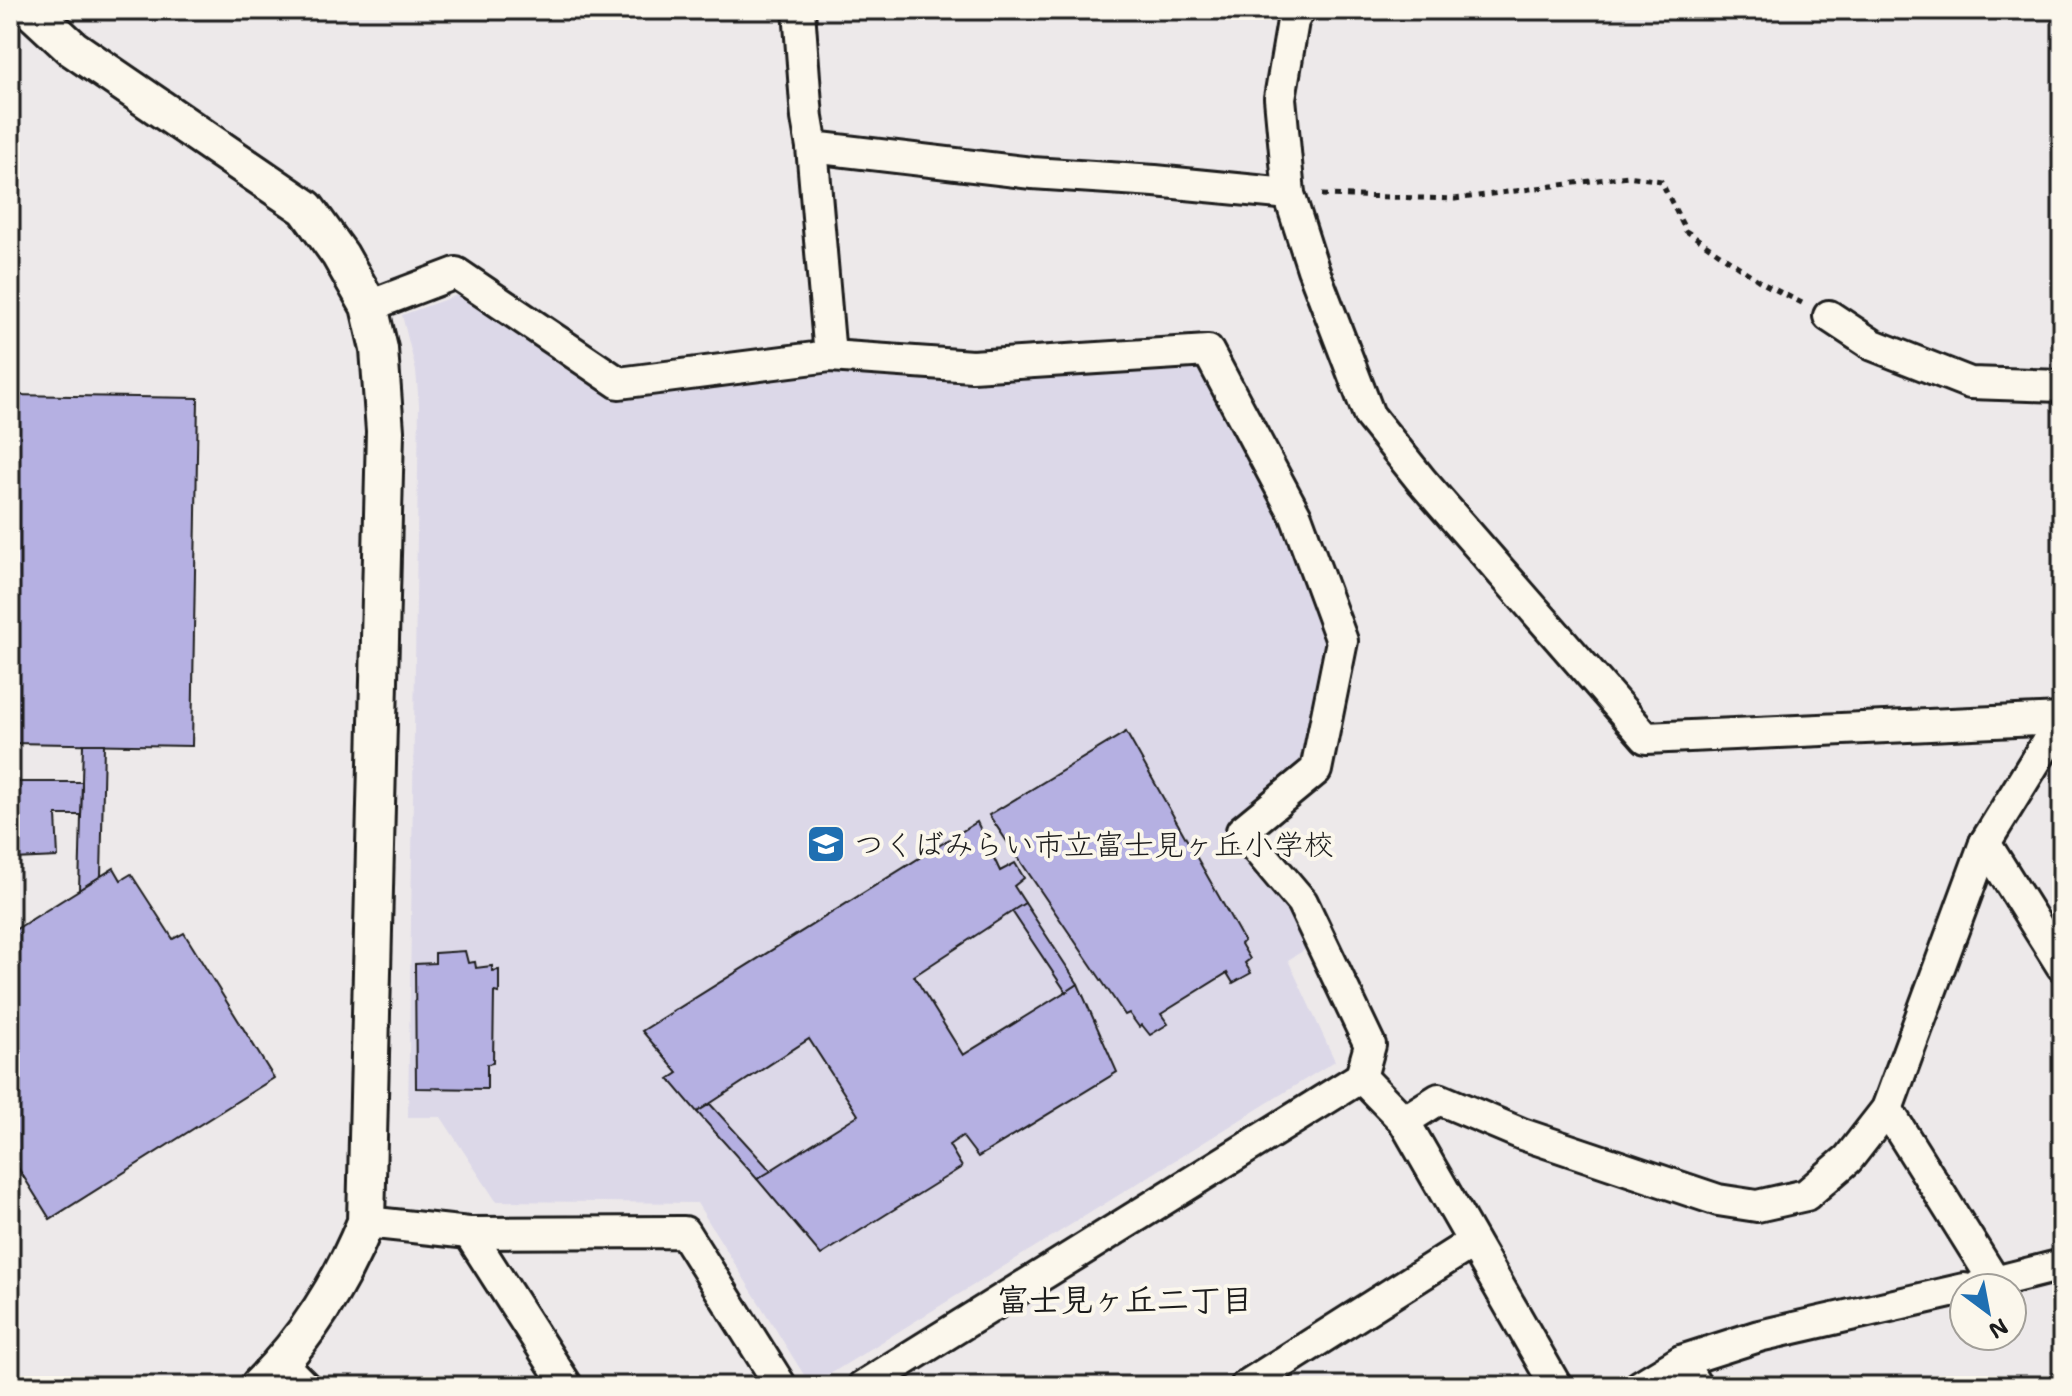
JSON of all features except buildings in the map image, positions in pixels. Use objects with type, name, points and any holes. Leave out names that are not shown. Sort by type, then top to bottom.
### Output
[{"type":"street","points":[[31,10],[92,63],[306,208],[340,255],[369,306],[379,349],[385,431],[366,1222],[350,1261],[281,1378]]},
{"type":"street","points":[[799,10],[830,356]]},
{"type":"street","points":[[1299,10],[1293,21],[1280,98],[1289,194],[1313,269],[1369,415],[1421,480],[1646,738],[2062,718]]},
{"type":"street","points":[[812,147],[1032,173],[1289,194]]},
{"type":"street","points":[[369,306],[456,273],[619,383],[830,356],[972,366],[1208,351],[1296,516],[1342,641],[1316,770],[1242,831],[1302,902],[1370,1045],[1361,1077],[863,1386]]},
{"type":"street","points":[[1829,316],[1873,345],[1970,383],[2062,386]]},
{"type":"street","points":[[1404,1121],[1439,1099],[1522,1134],[1718,1200],[1757,1206],[1806,1195],[1848,1159],[1887,1109],[1985,843],[2062,718]]},
{"type":"street","points":[[1985,843],[2062,966]]},
{"type":"street","points":[[1361,1077],[1404,1121],[1556,1386]]},
{"type":"street","points":[[1887,1109],[1969,1272]]},
{"type":"street","points":[[366,1222],[469,1233],[684,1232],[781,1386]]},
{"type":"street","points":[[469,1233],[567,1386]]},
{"type":"street","points":[[1246,1386],[1473,1242]]},
{"type":"street","points":[[2028,1273],[2062,1265]]},
{"type":"street","points":[[1640,1386],[1689,1374],[1759,1336],[1948,1292]]},
{"type":"path","points":[[1289,194],[1455,199],[1628,176],[1661,181],[1686,231],[1764,284],[1829,316]]},
{"type":"shaded area","name":"つくばみらい市立富士見ヶ丘小学校","points":[[466,292],[619,396],[829,369],[1195,362],[1205,369],[1286,518],[1321,617],[1325,652],[1302,769],[1291,781],[1256,796],[1231,828],[1292,908],[1311,946],[1288,960],[1335,1061],[822,1379],[804,1375],[697,1203],[496,1201],[441,1117],[408,1117],[419,404],[416,371],[402,315]]},
{"type":"place","name":"つくばみらい市立富士見ヶ丘小学校","points":[[826,844]]},
{"type":"district","name":"富士見ヶ丘二丁目","points":[[1125,1299]]}]
